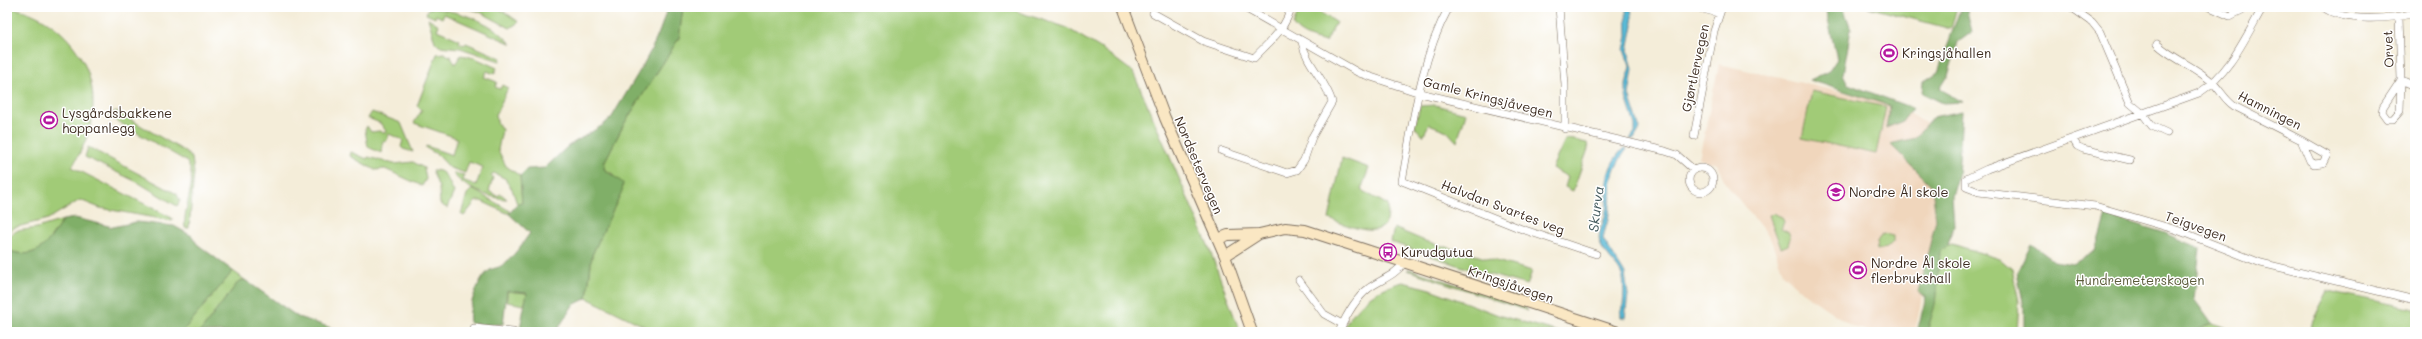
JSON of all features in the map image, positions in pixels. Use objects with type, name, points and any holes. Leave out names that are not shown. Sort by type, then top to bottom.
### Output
[{"type":"street","name":"Nordsetervegen","points":[[1123,7],[1171,133],[1225,256],[1252,332]]},
{"type":"street","name":"Gamle Kringsjåvegen","points":[[1243,7],[1302,42],[1359,73],[1420,93],[1565,129],[1677,154],[1694,170]]},
{"type":"street","points":[[1154,13],[1203,41],[1254,58],[1282,29],[1288,19],[1291,7]]},
{"type":"street","points":[[1420,93],[1425,68],[1436,32],[1449,7]]},
{"type":"street","points":[[1559,7],[1565,85],[1565,129]]},
{"type":"street","points":[[1695,7],[1720,10]]},
{"type":"street","points":[[2071,7],[2092,22],[2100,32],[2130,103],[2142,112],[2152,126],[2167,133]]},
{"type":"street","points":[[2210,7],[2230,16],[2239,13],[2248,7]]},
{"type":"street","points":[[2130,160],[2083,149],[2077,146],[2073,139],[2142,112],[2199,93],[2214,84],[2225,72],[2263,7]]},
{"type":"street","points":[[2323,7],[2340,15],[2399,17],[2415,13]]},
{"type":"street","name":"Gjørtlervegen","points":[[1694,136],[1720,10]]},
{"type":"street","name":"Orvet","points":[[2399,17],[2402,80],[2400,111],[2393,119],[2388,119],[2382,112],[2383,107],[2402,80]]},
{"type":"street","points":[[1222,151],[1287,173],[1297,170],[1304,160],[1312,137],[1332,102],[1329,90],[1304,52],[1302,42]]},
{"type":"street","name":"Hamningen","points":[[2157,44],[2168,54],[2186,62],[2214,84],[2225,100],[2301,140]]},
{"type":"street","name":"Orvet","points":[[2402,80],[2415,86]]},
{"type":"street","name":"Halvdan Svartes veg","points":[[1420,93],[1402,181],[1519,228],[1596,254]]},
{"type":"street","name":"Teigvegen","points":[[2073,139],[1987,168],[1966,179],[1966,186],[1978,192],[2095,206],[2177,230],[2261,263],[2415,300]]},
{"type":"street","name":"Kringsjåvegen","points":[[1218,239],[1228,235],[1259,234],[1285,228],[1304,230],[1404,262],[1604,330],[1618,332]]},
{"type":"street","name":"Kringsjåvegen","points":[[1225,256],[1259,234]]},
{"type":"street","points":[[1338,332],[1342,324],[1369,288],[1393,275],[1404,262]]},
{"type":"street","points":[[1299,280],[1324,314],[1342,324]]},
{"type":"street","points":[[474,328],[513,332]]},
{"type":"shaded area","name":"Nordre Ål skole","points":[[1719,64],[1894,104],[1945,135],[1939,207],[1915,332],[1871,332],[1853,327],[1805,294],[1784,275],[1770,238],[1725,183],[1717,164],[1699,159]]},
{"type":"green space","name":"Lysgårdsbakkene hoppanlegg","points":[[7,7],[26,12],[43,20],[59,31],[72,44],[82,60],[89,78],[93,96],[92,116],[85,143],[72,167],[172,218],[172,221],[100,208],[80,200],[48,219],[13,228],[7,235]]},
{"type":"green space","points":[[460,7],[497,7],[519,22],[510,28],[478,11]]},
{"type":"green space","points":[[667,7],[683,7],[679,38],[624,124],[605,161],[604,169],[623,183],[622,191],[592,255],[587,298],[573,305],[556,332],[520,328],[527,293],[507,291],[503,324],[484,325],[470,323],[470,310],[474,294],[481,280],[490,270],[501,266],[509,259],[530,233],[509,214],[517,204],[522,203],[520,176],[527,169],[545,168],[568,146],[603,125],[612,117],[651,50],[663,22]]},
{"type":"green space","points":[[683,7],[1009,7],[1021,13],[1065,27],[1102,49],[1133,72],[1208,245],[1240,332],[656,332],[587,298],[592,255],[607,222],[613,174],[604,169],[605,161],[624,124],[679,38]]},
{"type":"green space","points":[[1300,7],[1311,7],[1336,22],[1326,42],[1299,32],[1293,25]]},
{"type":"green space","points":[[1825,7],[1843,7],[1851,29],[1843,74],[1848,84],[1912,108],[1903,121],[1886,128],[1890,106],[1810,80],[1829,71],[1837,59]]},
{"type":"green space","points":[[1868,7],[1957,7],[1951,29]]},
{"type":"green space","points":[[1961,7],[1969,7],[1967,11],[1972,32],[1958,42],[1948,76],[1940,89],[1963,102],[1943,103],[1922,93],[1923,82],[1938,72]]},
{"type":"green space","points":[[432,8],[456,12],[479,20],[496,30],[512,44],[444,14],[442,18],[436,15],[435,18],[426,14],[428,9]]},
{"type":"green space","points":[[428,18],[439,25],[437,30],[460,40],[459,43],[464,45],[466,43],[501,58],[500,61],[460,48],[439,46],[435,42]]},
{"type":"green space","points":[[444,53],[451,57],[455,64],[461,55],[475,58],[497,68],[494,74],[487,71],[484,77],[497,82],[495,87],[500,89],[502,85],[508,88],[496,114],[497,122],[502,130],[498,150],[506,166],[520,176],[522,203],[517,204],[512,189],[506,179],[494,173],[491,175],[493,178],[489,191],[497,196],[501,194],[507,199],[493,197],[477,191],[463,183],[453,173],[464,175],[462,180],[476,185],[483,167],[469,162],[465,173],[450,168],[438,155],[426,148],[426,146],[452,155],[457,138],[414,123],[422,110],[417,106],[437,54]]},
{"type":"green space","name":"Nordre Ål skole","points":[[1812,91],[1886,107],[1876,154],[1802,138]]},
{"type":"green space","points":[[1435,105],[1466,113],[1457,142],[1447,131],[1429,124],[1423,136],[1415,127],[1420,106]]},
{"type":"green space","points":[[116,111],[184,151],[192,158],[194,173],[189,228],[185,228],[185,220],[191,177],[190,168],[186,161],[108,116]]},
{"type":"green space","points":[[1962,111],[1958,177],[1952,196],[1954,225],[1948,245],[1940,252],[1935,305],[1927,332],[1917,332],[1926,297],[1918,292],[1936,220],[1932,186],[1890,144],[1915,138],[1933,117]]},
{"type":"green space","points":[[372,112],[401,123],[413,152],[401,147],[403,140],[389,134],[386,142],[383,141],[381,153],[368,147],[365,130],[367,126],[371,132],[379,131],[385,133],[386,131],[380,123],[368,118]]},
{"type":"green space","points":[[1568,139],[1587,143],[1588,149],[1573,191],[1565,187],[1568,177],[1552,168],[1565,140]]},
{"type":"green space","points":[[88,147],[177,194],[180,201],[177,206],[139,183],[85,157]]},
{"type":"green space","points":[[351,152],[367,159],[368,157],[394,164],[413,162],[424,168],[426,179],[422,186],[385,169],[375,170],[350,156]]},
{"type":"green space","points":[[1342,158],[1369,168],[1361,190],[1388,205],[1387,221],[1383,227],[1377,230],[1360,229],[1329,219]]},
{"type":"green space","points":[[432,170],[437,170],[444,174],[454,192],[447,208],[440,204],[439,188]]},
{"type":"green space","points":[[472,189],[510,211],[509,214],[481,201],[476,201],[464,216],[461,214],[467,194]]},
{"type":"green space","points":[[1775,214],[1782,217],[1784,222],[1781,229],[1789,233],[1790,238],[1788,245],[1781,248],[1769,215]]},
{"type":"green space","name":"Hundremeterskogen","points":[[2106,215],[2165,233],[2200,248],[2194,299],[2212,324],[2188,332],[2024,332],[2024,307],[2017,272],[2031,244],[2054,261],[2073,264],[2095,251]]},
{"type":"green space","points":[[75,218],[113,227],[136,222],[174,226],[192,236],[197,244],[233,271],[182,332],[7,332],[7,250],[27,254],[34,252],[46,243],[63,220]]},
{"type":"green space","points":[[63,220],[46,243],[34,252],[27,254],[7,250],[7,239],[16,231],[37,228]]},
{"type":"green space","points":[[1394,228],[1425,241],[1532,271],[1527,285],[1469,269],[1391,242]]},
{"type":"green space","points":[[1884,234],[1893,236],[1893,242],[1887,248],[1877,250],[1876,241]]},
{"type":"green space","points":[[1952,244],[2000,259],[2012,269],[2019,301],[2017,332],[1927,332],[1940,252],[1945,246]]},
{"type":"green space","points":[[1409,269],[1525,307],[1528,311],[1407,270]]},
{"type":"green space","points":[[233,271],[245,280],[239,281],[200,332],[182,332]]},
{"type":"green space","points":[[245,280],[298,317],[344,332],[200,332],[239,281]]},
{"type":"green space","points":[[1403,282],[1430,289],[1501,316],[1559,332],[1342,332],[1347,322],[1359,306],[1366,300],[1383,289]]},
{"type":"green space","points":[[507,291],[528,293],[524,305],[507,302]]},
{"type":"green space","points":[[2328,291],[2415,309],[2415,332],[2310,332],[2313,320]]},
{"type":"green space","points":[[2212,324],[2235,332],[2188,332],[2188,330]]},
{"type":"water","points":[[1626,7],[1631,7],[1633,25],[1628,50],[1633,69],[1629,95],[1640,129],[1634,139],[1630,139],[1635,132],[1635,125],[1626,97],[1626,85],[1630,66],[1624,50],[1627,36]]},
{"type":"water","points":[[1624,148],[1627,149],[1616,166],[1612,180],[1609,214],[1603,239],[1625,274],[1628,295],[1625,318],[1621,317],[1624,299],[1623,278],[1618,268],[1602,248],[1599,240],[1607,206],[1609,173],[1612,165]]},
{"type":"place","name":"Kringsjåhallen","points":[[1889,53]]},
{"type":"place","name":"Lysgårdsbakkene hoppanlegg","points":[[49,120]]},
{"type":"place","name":"Nordre Ål skole","points":[[1836,192]]},
{"type":"place","name":"Kurudgutua","points":[[1388,252]]},
{"type":"place","name":"Nordre Ål skole flerbrukshall","points":[[1858,270]]},
{"type":"water label","name":"Skurva","points":[[1596,209]]}]
